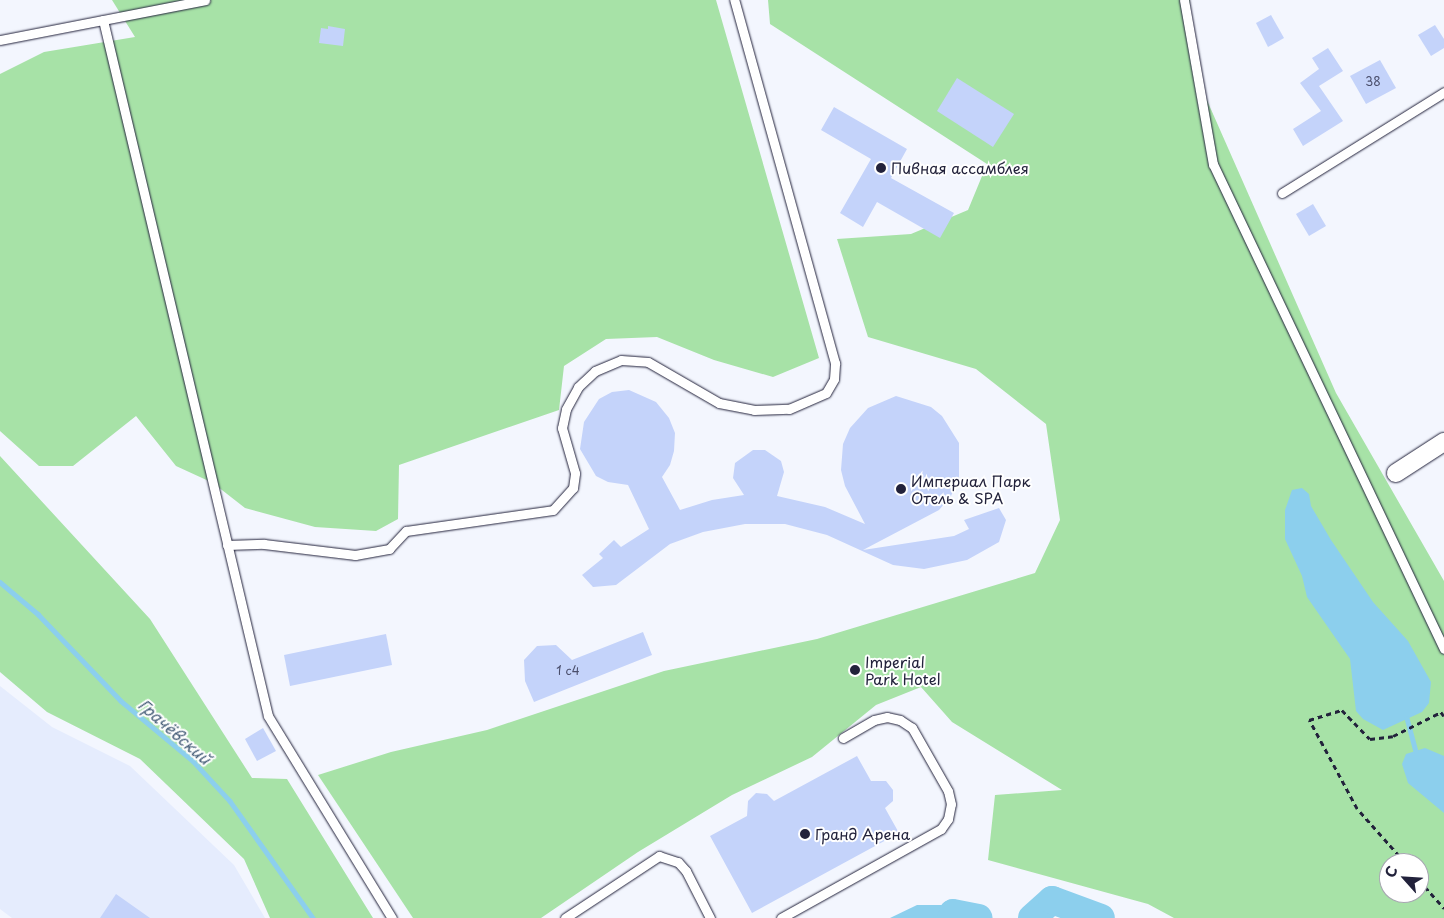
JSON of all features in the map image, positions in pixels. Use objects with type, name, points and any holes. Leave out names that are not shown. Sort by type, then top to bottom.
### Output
[{"type":"street","points":[[1396,473],[1444,442]]},
{"type":"lane","points":[[0,40],[205,0]]},
{"type":"lane","points":[[227,545],[264,544],[355,554],[389,549],[406,531],[553,510],[573,488],[575,473],[562,428],[566,409],[578,387],[595,371],[620,360],[648,362],[719,403],[754,410],[789,408],[826,393],[834,379],[835,363],[734,0]]},
{"type":"lane","points":[[1184,0],[1213,164],[1444,649]]},
{"type":"lane","points":[[103,20],[268,716],[392,918]]},
{"type":"lane","points":[[1282,193],[1444,92]]},
{"type":"lane","points":[[781,918],[941,829],[948,818],[951,804],[948,791],[912,728],[900,720],[887,717],[874,720],[843,738]]},
{"type":"lane","points":[[565,918],[659,856],[678,862],[686,872],[710,918]]},
{"type":"path","points":[[1395,853],[1357,809],[1308,720],[1342,710],[1370,738],[1400,732],[1441,712],[1444,716]]},
{"type":"path","points":[[1429,891],[1444,908]]},
{"type":"shaded area","points":[[0,686],[52,727],[130,766],[234,865],[265,918],[12,918],[0,909]]},
{"type":"green space","points":[[112,0],[716,0],[819,358],[773,377],[714,360],[657,337],[606,339],[564,366],[559,410],[399,465],[398,519],[376,531],[315,527],[245,508],[213,483],[176,466],[136,416],[73,466],[39,466],[0,431],[0,74],[44,52],[135,37]]},
{"type":"green space","points":[[768,0],[1190,0],[1191,64],[1336,393],[1444,581],[1444,918],[1174,918],[1148,904],[988,860],[995,795],[1062,790],[952,722],[921,687],[876,705],[812,757],[732,795],[638,852],[541,918],[413,918],[318,775],[391,752],[487,730],[664,671],[817,639],[1035,573],[1060,520],[1046,424],[976,369],[868,337],[837,239],[911,234],[968,210],[987,164],[770,24]]},
{"type":"green space","points":[[0,456],[150,619],[252,778],[287,779],[373,918],[270,918],[244,859],[140,759],[47,712],[0,672]]},
{"type":"water","points":[[1302,488],[1309,494],[1311,506],[1331,540],[1373,602],[1408,641],[1431,682],[1429,703],[1422,712],[1383,730],[1363,719],[1356,711],[1350,659],[1307,597],[1302,576],[1285,539],[1285,510],[1292,490]]},
{"type":"water","points":[[1425,748],[1444,756],[1444,813],[1408,783],[1402,764],[1406,754]]},
{"type":"water","points":[[917,905],[944,905],[953,913],[952,918],[890,918]]},
{"type":"building","points":[[1271,15],[1284,38],[1268,47],[1256,23]]},
{"type":"building","points":[[1435,25],[1444,39],[1444,48],[1431,56],[1418,35]]},
{"type":"building","points":[[328,26],[345,29],[343,46],[319,43],[321,28],[328,29]]},
{"type":"building","points":[[1328,48],[1343,71],[1319,86],[1343,121],[1303,146],[1293,129],[1321,111],[1300,83],[1319,69],[1312,58]]},
{"type":"building","points":[[1380,60],[1396,88],[1366,104],[1350,76]]},
{"type":"building","points":[[957,78],[1014,114],[993,147],[937,111]]},
{"type":"building","name":"Пивная ассамблея","points":[[834,107],[907,149],[891,178],[954,213],[940,238],[877,202],[863,227],[840,213],[871,159],[821,130]]},
{"type":"building","points":[[1313,204],[1326,226],[1309,236],[1296,214]]},
{"type":"building","name":"Империал Парк Отель & SPA","points":[[629,390],[656,402],[669,418],[675,433],[674,451],[670,465],[662,477],[680,510],[712,500],[744,495],[733,478],[735,463],[753,450],[765,450],[781,461],[784,472],[777,496],[825,507],[865,524],[845,486],[841,470],[843,444],[850,428],[868,408],[896,396],[931,407],[942,416],[959,443],[959,478],[951,496],[939,510],[863,550],[954,536],[969,529],[964,520],[999,508],[1006,520],[999,542],[967,560],[924,569],[893,565],[827,535],[785,524],[745,524],[703,532],[670,544],[616,585],[593,587],[582,575],[603,558],[599,554],[614,540],[621,547],[649,529],[628,485],[608,482],[596,476],[580,449],[584,422],[599,399],[612,392]]},
{"type":"building","points":[[643,632],[652,655],[534,702],[525,681],[524,660],[537,646],[556,645],[572,660]]},
{"type":"building","points":[[386,634],[392,665],[290,686],[284,655]]},
{"type":"building","points":[[263,728],[276,751],[257,761],[245,739]]},
{"type":"building","name":"Гранд Арена","points":[[857,756],[871,781],[886,781],[893,790],[893,801],[885,808],[899,833],[752,913],[710,836],[747,816],[748,801],[756,793],[767,794],[774,801]]},
{"type":"building","points":[[116,894],[150,918],[100,918]]},
{"type":"waterway","name":"Грачёвский","points":[[0,582],[38,614],[121,701],[193,761],[230,801],[313,918]]},
{"type":"waterway","points":[[1407,718],[1416,751]]},
{"type":"waterway","points":[[1032,918],[1052,900],[1101,918]]},
{"type":"waterway","points":[[951,918],[953,913],[979,918]]},
{"type":"place","name":"Пивная ассамблея","points":[[881,168]]},
{"type":"place","name":"Империал Парк Отель & SPA","points":[[901,489]]},
{"type":"place","name":"Imperial Park Hotel","points":[[855,670]]},
{"type":"place","name":"Гранд Арена","points":[[805,834]]}]
